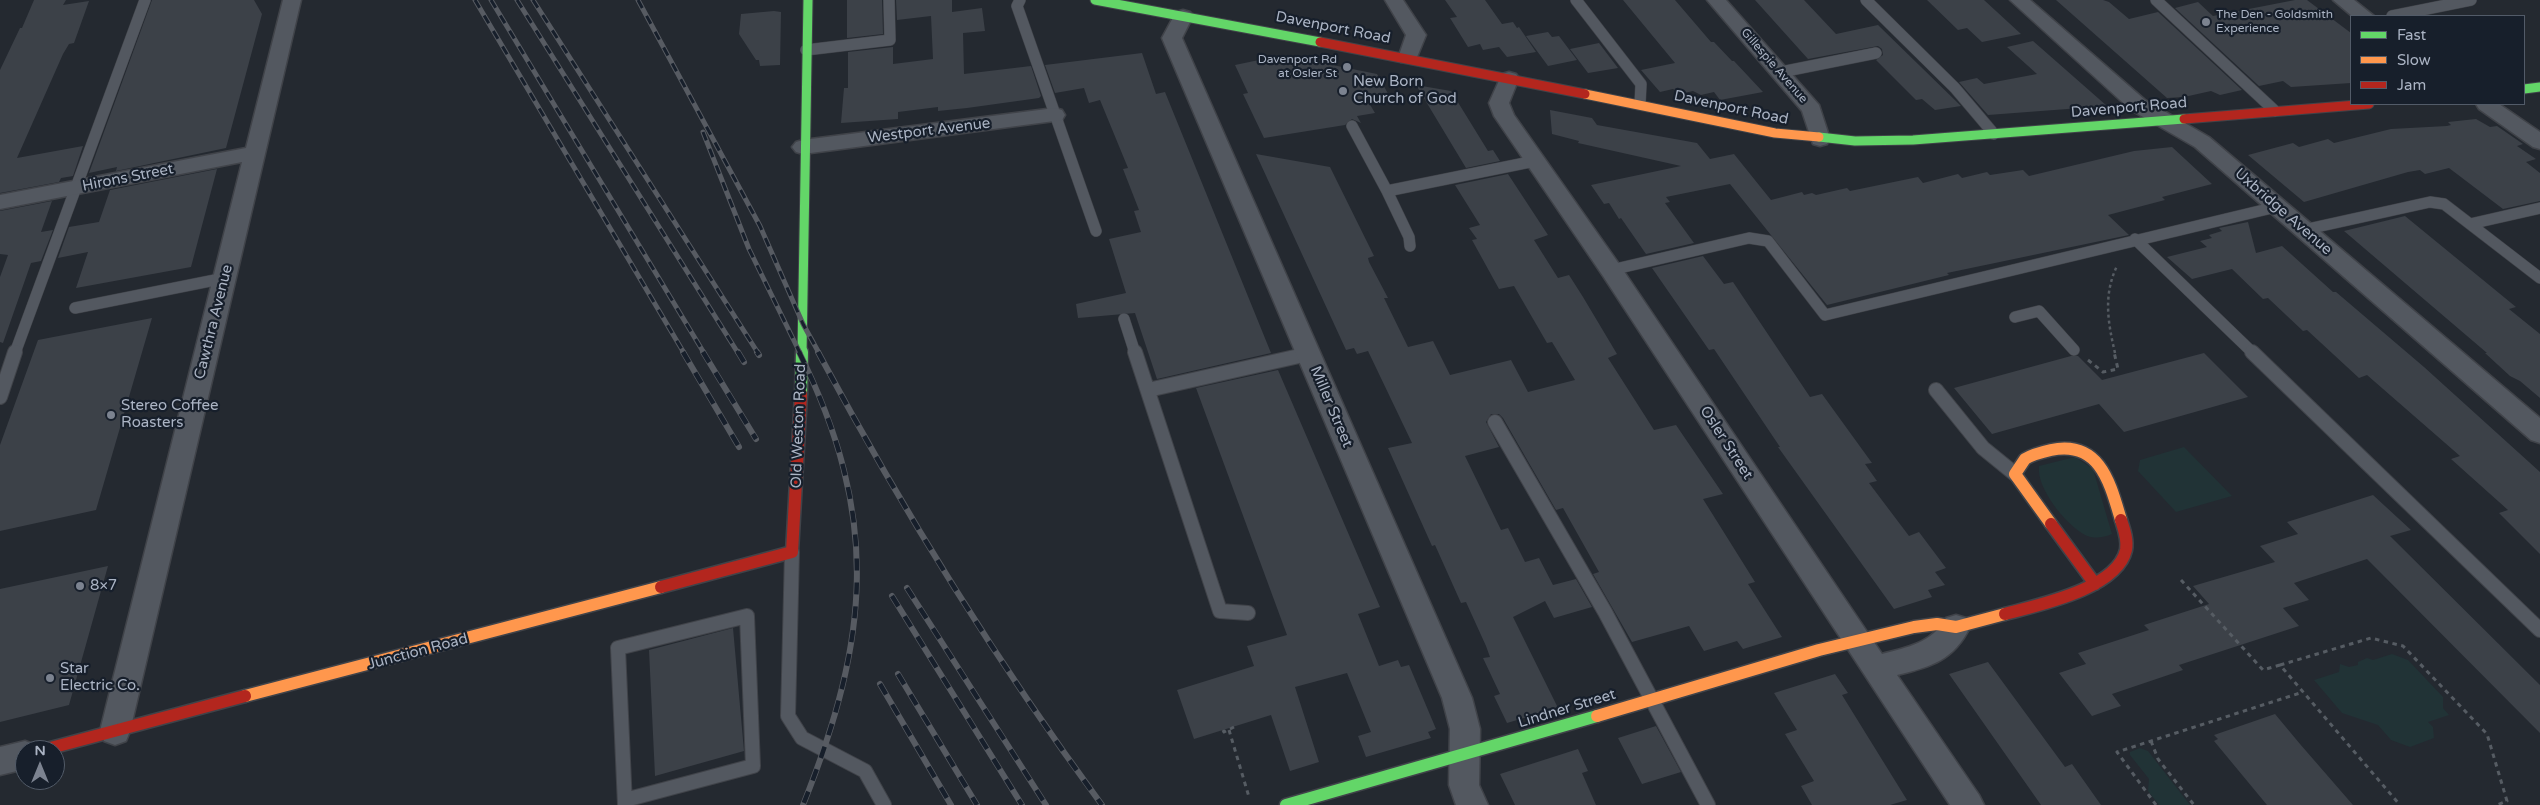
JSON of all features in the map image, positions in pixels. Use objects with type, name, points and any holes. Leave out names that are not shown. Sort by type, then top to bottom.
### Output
[{"type":"street","name":"Cawthra Avenue","points":[[115,731],[292,0]]},
{"type":"street","name":"Old Weston Road","points":[[792,552],[798,484],[803,324],[804,147],[808,0]]},
{"type":"street","name":"Davenport Road","points":[[1095,0],[1408,58],[1776,133],[1820,139],[1883,142],[2356,105]]},
{"type":"street","points":[[1394,0],[1416,35],[1408,58]]},
{"type":"street","name":"Gillespie Avenue","points":[[1716,0],[1781,72],[1812,110],[1820,139]]},
{"type":"street","name":"Uxbridge Avenue","points":[[2019,0],[2138,105],[2202,142],[2540,433]]},
{"type":"street","points":[[2342,0],[2363,15]]},
{"type":"street","name":"Miller Street","points":[[1183,16],[1172,38],[1457,698],[1465,729],[1464,786],[1472,805]]},
{"type":"street","name":"Osler Street","points":[[1509,78],[1499,103],[1501,108],[1968,805]]},
{"type":"street","points":[[2525,89],[2540,87]]},
{"type":"street","points":[[2487,105],[2540,142]]},
{"type":"street","name":"Westport Avenue","points":[[804,147],[1055,115]]},
{"type":"street","name":"Hirons Street","points":[[0,202],[255,153]]},
{"type":"street","points":[[1876,668],[1927,653],[1947,644],[1956,628],[2048,602],[2095,584],[2118,567],[2126,552],[2124,533],[2108,479],[2098,462],[2082,450],[2065,446],[2024,458],[2019,462],[2015,474],[2095,584]]},
{"type":"street","name":"Junction Road","points":[[65,744],[792,552]]},
{"type":"street","name":"Lindner Street","points":[[1286,805],[1307,802],[1818,650],[1926,625],[1956,628]]},
{"type":"street","points":[[0,761],[15,757]]},
{"type":"lane","points":[[0,397],[27,318],[145,0]]},
{"type":"lane","points":[[806,50],[890,40],[889,0]]},
{"type":"lane","points":[[1020,0],[1017,6],[1096,231]]},
{"type":"lane","points":[[1576,0],[1641,84],[1640,104]]},
{"type":"lane","points":[[1866,0],[1909,46],[1955,88],[1994,134]]},
{"type":"lane","points":[[2156,0],[2275,111]]},
{"type":"lane","points":[[2397,15],[2471,0]]},
{"type":"lane","points":[[1781,72],[1876,52]]},
{"type":"lane","points":[[1352,126],[1387,191],[1409,237],[1410,246]]},
{"type":"lane","points":[[1387,191],[1535,161]]},
{"type":"lane","points":[[2304,230],[2430,202],[2444,204],[2540,278]]},
{"type":"lane","points":[[1611,270],[1749,238],[1759,238],[1768,241],[1826,315],[2135,238],[2276,207]]},
{"type":"lane","points":[[2470,224],[2540,208]]},
{"type":"lane","points":[[2135,238],[2540,630]]},
{"type":"lane","points":[[75,308],[225,278]]},
{"type":"lane","points":[[2015,317],[2039,311],[2074,350]]},
{"type":"lane","points":[[1124,319],[1220,611],[1248,613]]},
{"type":"lane","points":[[1148,390],[1308,354]]},
{"type":"lane","points":[[1936,390],[1983,448],[2015,474]]},
{"type":"lane","points":[[1495,422],[1556,522],[1654,699],[1708,805]]},
{"type":"lane","name":"Old Weston Road","points":[[792,552],[788,716],[802,738],[865,771],[884,805]]},
{"type":"lane","points":[[747,616],[753,766],[625,803],[618,648],[747,616]]},
{"type":"path","points":[[2074,350],[2103,372],[2118,368],[2107,312],[2106,292],[2108,280],[2116,266],[2125,258],[2135,238]]},
{"type":"path","points":[[2182,580],[2263,670],[2371,638],[2403,646],[2487,734],[2507,801],[2497,805]]},
{"type":"path","points":[[2280,665],[2400,805]]},
{"type":"path","points":[[2156,805],[2116,752],[2303,692]]},
{"type":"path","points":[[1223,730],[1224,732],[1235,728],[1234,726]]},
{"type":"path","points":[[1229,730],[1249,797]]},
{"type":"path","points":[[2150,741],[2158,759],[2194,805]]},
{"type":"shaded area","points":[[2184,447],[2232,496],[2176,512],[2138,471],[2140,460]]},
{"type":"shaded area","points":[[2075,457],[2093,469],[2112,534],[2095,537],[2085,535],[2077,530],[2061,515],[2042,485],[2039,466]]},
{"type":"shaded area","points":[[2392,654],[2408,660],[2443,697],[2443,708],[2449,715],[2428,722],[2433,727],[2434,738],[2410,747],[2391,740],[2378,725],[2342,713],[2314,680],[2339,672],[2340,664],[2349,667],[2358,665],[2358,662],[2367,658],[2373,660]]},
{"type":"shaded area","points":[[2140,748],[2148,751],[2190,805],[2159,805],[2148,791],[2149,779],[2130,755],[2130,752]]},
{"type":"building","points":[[34,0],[66,0],[63,5],[89,1],[74,43],[69,44],[63,54],[17,158],[83,146],[73,176],[61,178],[59,182],[0,193],[0,70]]},
{"type":"building","points":[[152,0],[254,0],[262,14],[226,148],[116,171],[117,167],[89,173]]},
{"type":"building","points":[[847,0],[882,0],[883,34],[847,38]]},
{"type":"building","points":[[896,0],[952,0],[952,12],[982,8],[985,31],[963,33],[964,74],[1031,66],[1041,96],[1039,98],[967,108],[938,111],[938,107],[898,112],[898,119],[841,123],[844,88],[848,88],[848,52],[893,47],[893,64],[933,59],[931,16],[897,20]]},
{"type":"building","points":[[1445,0],[1485,0],[1502,24],[1513,22],[1517,28],[1519,27],[1536,52],[1507,57],[1499,47],[1483,50],[1480,44],[1468,47],[1450,18],[1457,17]]},
{"type":"building","points":[[1623,0],[1675,0],[1711,42],[1714,42],[1734,61],[1763,92],[1720,100],[1714,92],[1701,95],[1693,91],[1680,94],[1673,89],[1660,92],[1641,70],[1675,63]]},
{"type":"building","points":[[1755,0],[1804,0],[1836,34],[1878,25],[1961,106],[1935,110],[1922,99],[1916,100],[1876,60],[1883,55],[1882,49],[1878,46],[1808,59]]},
{"type":"building","points":[[1927,0],[1984,0],[2021,34],[1982,42],[1967,28],[1958,30]]},
{"type":"building","points":[[2056,0],[2103,0],[2109,2],[2129,19],[2158,12],[2242,90],[2220,95],[2211,91],[2184,97],[2167,98]]},
{"type":"building","points":[[2295,0],[2307,0],[2350,32],[2350,83],[2291,87],[2283,81],[2259,86],[2175,8],[2198,2],[2213,16]]},
{"type":"building","points":[[781,12],[780,65],[760,66],[759,60],[756,60],[739,34],[741,14]]},
{"type":"building","points":[[1548,32],[1552,37],[1559,36],[1577,60],[1548,66],[1526,36]]},
{"type":"building","points":[[2033,41],[2107,106],[1988,115],[1959,82],[1977,78],[1984,84],[2037,74],[2007,47]]},
{"type":"building","points":[[1599,43],[1618,68],[1588,73],[1570,49]]},
{"type":"building","points":[[1142,53],[1156,94],[1165,92],[1271,353],[1157,379],[1135,313],[1078,318],[1076,304],[1126,293],[1109,239],[1141,232],[1134,211],[1139,210],[1123,169],[1128,168],[1100,100],[1089,103],[1084,88],[1055,93],[1045,65]]},
{"type":"building","points":[[1283,55],[1377,74],[1391,99],[1369,103],[1375,113],[1357,116],[1361,123],[1352,119],[1345,125],[1264,138],[1243,94],[1248,93],[1235,65]]},
{"type":"building","points":[[1416,85],[1451,91],[1488,151],[1493,150],[1500,161],[1466,168]]},
{"type":"building","points":[[1550,110],[1592,118],[1597,125],[1697,143],[1710,159],[1734,154],[1771,200],[1802,192],[1804,195],[1812,193],[1816,195],[1847,188],[1850,191],[1918,177],[1923,183],[1958,174],[1962,178],[1987,172],[1990,175],[2023,170],[2029,176],[2134,151],[2172,147],[2212,184],[2162,197],[2165,200],[2108,215],[2129,235],[1947,273],[1949,275],[1827,305],[1730,184],[1666,197],[1670,202],[1665,203],[1694,243],[1646,254],[1621,218],[1619,219],[1609,203],[1604,204],[1591,185],[1681,166],[1578,143],[1579,141],[1552,134]]},
{"type":"building","points":[[2476,119],[2490,127],[2497,126],[2523,144],[2517,146],[2536,159],[2526,162],[2540,173],[2540,201],[2503,209],[2449,168],[2425,174],[2420,170],[2408,172],[2304,202],[2248,155],[2293,143],[2299,147],[2328,139],[2334,143],[2391,129],[2447,126],[2451,125],[2448,122]]},
{"type":"building","points":[[1256,154],[1330,167],[1374,256],[1368,258],[1369,262],[1388,298],[1384,298],[1408,347],[1433,341],[1450,375],[1511,360],[1528,392],[1575,380],[1552,342],[1547,343],[1514,286],[1499,289],[1472,240],[1477,239],[1469,228],[1480,225],[1455,185],[1508,174],[1548,235],[1534,240],[1558,278],[1569,275],[1583,297],[1617,354],[1608,358],[1654,430],[1676,425],[1723,494],[1703,499],[1755,582],[1748,584],[1782,637],[1743,649],[1737,641],[1704,651],[1689,626],[1632,642],[1593,574],[1599,572],[1563,508],[1556,510],[1503,418],[1499,414],[1491,414],[1486,422],[1499,447],[1465,456],[1501,530],[1508,528],[1525,562],[1539,558],[1553,585],[1576,579],[1592,607],[1554,618],[1545,601],[1513,617],[1558,708],[1507,723],[1494,696],[1500,694],[1483,658],[1490,657],[1486,646],[1466,602],[1461,603],[1435,545],[1432,546],[1388,448],[1412,443],[1368,351],[1357,354],[1354,348],[1346,350]]},
{"type":"building","points":[[217,169],[191,267],[76,288],[88,252],[58,258],[69,227],[99,222],[110,190]]},
{"type":"building","points":[[52,201],[41,232],[53,230],[41,261],[31,263],[3,343],[0,342],[0,277],[8,255],[0,254],[0,211]]},
{"type":"building","points":[[2405,216],[2516,307],[2509,309],[2540,334],[2540,398],[2520,381],[2510,376],[2485,353],[2487,353],[2344,231]]},
{"type":"building","points":[[2248,222],[2256,253],[2282,246],[2333,292],[2336,292],[2424,367],[2540,472],[2540,554],[2499,513],[2508,510],[2451,459],[2460,456],[2367,375],[2359,378],[2307,330],[2303,331],[2268,298],[2263,299],[2232,269],[2192,279],[2167,257],[2207,247],[2200,241],[2212,238],[2209,235],[2222,231],[2219,228]]},
{"type":"building","points":[[1703,256],[1724,284],[1733,282],[1810,397],[1822,394],[1872,463],[1865,464],[1877,481],[1869,483],[1909,536],[1919,532],[1946,568],[1935,572],[1945,585],[1928,590],[1932,597],[1894,609],[1778,447],[1780,447],[1714,349],[1709,350],[1652,268]]},
{"type":"building","points":[[152,318],[96,510],[0,531],[0,445],[38,340]]},
{"type":"building","points":[[2204,353],[2248,397],[2124,432],[2099,404],[1992,434],[1954,388],[2071,356],[2078,356],[2102,380]]},
{"type":"building","points":[[1278,370],[1380,607],[1358,614],[1379,666],[1398,660],[1401,667],[1409,665],[1436,729],[1428,732],[1431,738],[1366,757],[1358,736],[1371,732],[1347,673],[1295,687],[1319,762],[1290,771],[1271,715],[1194,739],[1177,690],[1254,666],[1247,646],[1287,635],[1196,388]]},
{"type":"building","points":[[2373,495],[2411,530],[2390,536],[2540,685],[2540,733],[2367,559],[2294,583],[2309,600],[2283,608],[2299,626],[2179,665],[2183,670],[2112,694],[2121,706],[2092,716],[2059,673],[2086,664],[2078,653],[2149,630],[2144,625],[2209,604],[2193,586],[2275,562],[2260,546],[2298,534],[2287,522]]},
{"type":"building","points":[[108,566],[69,705],[0,722],[0,589]]},
{"type":"building","points":[[733,628],[744,751],[655,776],[649,650]]},
{"type":"building","points":[[1988,662],[2065,767],[2072,764],[2101,805],[2041,805],[1949,674]]},
{"type":"building","points":[[1835,674],[1848,693],[1842,695],[1907,800],[1890,805],[1812,805],[1801,786],[1814,781],[1785,734],[1797,730],[1774,693]]},
{"type":"building","points":[[2275,714],[2353,805],[2267,805],[2214,741],[2218,739],[2214,735]]},
{"type":"building","points":[[1656,726],[1681,772],[1642,784],[1618,738]]},
{"type":"building","points":[[1578,749],[1588,771],[1582,773],[1596,805],[1515,805],[1500,774]]},
{"type":"railway","points":[[475,0],[684,353]]},
{"type":"railway","points":[[491,0],[704,353]]},
{"type":"railway","points":[[517,0],[738,353]]},
{"type":"railway","points":[[533,0],[758,353]]},
{"type":"railway","points":[[638,0],[760,226],[803,324],[819,353]]},
{"type":"railway","points":[[703,132],[749,249],[800,353]]},
{"type":"railway","points":[[683,352],[739,447]]},
{"type":"railway","points":[[703,352],[756,439]]},
{"type":"railway","points":[[738,352],[744,362]]},
{"type":"railway","points":[[799,352],[825,412],[844,469],[854,524],[857,578],[853,632],[842,687],[825,744],[803,805]]},
{"type":"railway","points":[[818,352],[883,469],[952,583],[1025,696],[1102,805]]},
{"type":"railway","points":[[907,588],[1046,805]]},
{"type":"railway","points":[[892,596],[1022,805]]},
{"type":"railway","points":[[898,674],[977,805]]},
{"type":"railway","points":[[880,684],[951,805]]},
{"type":"traffic: fast","points":[[801,394],[808,0]]},
{"type":"traffic: fast","points":[[1095,0],[1320,42]]},
{"type":"traffic: fast","points":[[2525,89],[2540,87]]},
{"type":"traffic: fast","points":[[1819,137],[1855,141],[1913,140],[2184,119]]},
{"type":"traffic: fast","points":[[1286,805],[1597,716]]},
{"type":"traffic: slow","points":[[1585,94],[1775,133],[1819,137]]},
{"type":"traffic: slow","points":[[2051,524],[2015,474],[2019,465],[2025,459],[2043,452],[2062,448],[2077,449],[2098,463],[2111,489],[2121,520]]},
{"type":"traffic: slow","points":[[245,696],[661,587]]},
{"type":"traffic: slow","points":[[1597,716],[1819,650],[1914,627],[1937,624],[1956,627],[2005,614]]},
{"type":"traffic: jam","points":[[1320,42],[1585,94]]},
{"type":"traffic: jam","points":[[2184,119],[2357,105]]},
{"type":"traffic: jam","points":[[661,587],[792,552],[801,394]]},
{"type":"traffic: jam","points":[[2005,614],[2074,593],[2093,585],[2109,575],[2120,564],[2126,551],[2126,539],[2121,520]]},
{"type":"traffic: jam","points":[[2051,524],[2095,584]]},
{"type":"traffic: jam","points":[[65,744],[245,696]]},
{"type":"place","name":"The Den - Goldsmith Experience","points":[[2206,22]]},
{"type":"place","name":"Davenport Rd at Osler St","points":[[1347,67]]},
{"type":"place","name":"New Born Church of God","points":[[1343,91]]},
{"type":"place","name":"Stereo Coffee Roasters","points":[[111,415]]},
{"type":"place","name":"8×7","points":[[80,586]]},
{"type":"place","name":"Star Electric Co.","points":[[50,678]]}]
